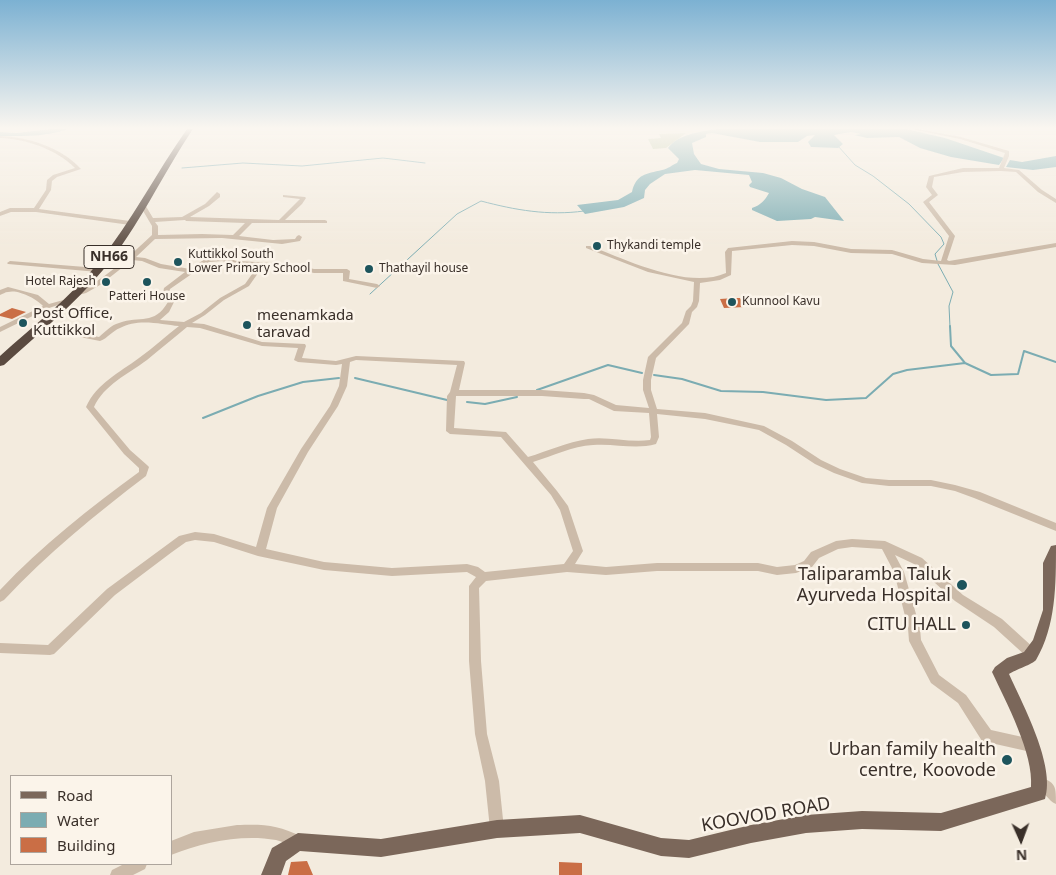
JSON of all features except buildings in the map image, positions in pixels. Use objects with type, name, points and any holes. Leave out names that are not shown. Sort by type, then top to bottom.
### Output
[{"type":"highway","name":"NH66","points":[[0,362],[75,294],[98,270],[112,252],[164,170]]},
{"type":"main road","points":[[1042,785],[1039,766],[1000,672],[1012,663],[1030,657],[1039,644],[1050,610],[1050,563],[1056,550]]},
{"type":"main road","name":"KOOVOD ROAD","points":[[298,842],[381,848],[498,829],[580,824],[661,847],[689,850],[751,834],[806,824],[862,820],[941,822],[1039,793],[1042,785]]},
{"type":"main road","points":[[271,875],[279,856],[298,842]]},
{"type":"street","points":[[36,210],[38,202],[48,194],[51,179],[54,176],[77,170]]},
{"type":"street","points":[[945,262],[944,256],[952,236],[926,202],[935,195],[929,186],[929,179],[932,176],[955,171],[973,170]]},
{"type":"street","points":[[1011,170],[1017,171],[1040,191],[1056,201]]},
{"type":"street","points":[[183,219],[214,200],[218,196],[217,194]]},
{"type":"street","points":[[280,222],[298,206],[303,198],[285,196]]},
{"type":"street","points":[[75,294],[87,291],[100,283],[153,237],[156,226],[142,204]]},
{"type":"street","points":[[0,214],[10,210],[36,210],[130,224]]},
{"type":"street","points":[[153,220],[324,222]]},
{"type":"street","points":[[235,237],[250,221]]},
{"type":"street","points":[[153,237],[235,237],[262,242],[290,242],[298,240],[299,237]]},
{"type":"street","points":[[588,247],[650,271],[697,281],[720,278],[729,274],[728,252],[730,249],[750,246],[792,243],[814,244],[850,251],[892,252],[922,261],[956,263],[1056,245]]},
{"type":"street","points":[[131,258],[143,259],[159,266],[190,271]]},
{"type":"street","points":[[153,321],[164,313],[171,302],[166,293],[167,288],[207,260],[214,259],[238,263],[290,266],[314,271],[347,271],[345,280],[377,286]]},
{"type":"street","points":[[10,263],[98,270]]},
{"type":"street","points":[[0,597],[16,578],[98,507],[143,474],[144,467],[127,452],[90,407],[95,396],[105,386],[144,358],[187,323],[203,314],[222,299],[247,285],[260,267],[260,264]]},
{"type":"street","points":[[527,461],[585,442],[603,441],[645,444],[653,442],[655,437],[653,406],[647,390],[652,357],[685,324],[689,311],[694,307],[696,301],[697,281]]},
{"type":"street","points":[[1,291],[8,289],[34,296],[47,307]]},
{"type":"street","points":[[0,330],[47,307],[67,301]]},
{"type":"street","points":[[39,327],[100,339],[118,325],[138,321],[187,323],[262,344],[302,346],[298,360],[336,363],[356,358],[461,363],[454,393],[451,396],[450,431],[503,434],[527,461],[554,493],[564,509],[578,551],[567,568]]},
{"type":"street","points":[[258,552],[266,537],[276,502],[304,451],[334,406],[343,386],[346,361]]},
{"type":"street","points":[[454,393],[542,393],[584,396],[591,397],[614,408],[705,416],[761,428],[790,442],[818,462],[836,471],[865,480],[888,483],[931,483],[955,488],[977,494],[1056,527]]},
{"type":"street","points":[[0,648],[50,650],[111,592],[183,539],[195,536],[214,538],[258,552],[324,566],[392,572],[467,568],[474,570],[483,577]]},
{"type":"street","points":[[498,829],[492,781],[481,734],[475,661],[474,586],[483,577],[567,568],[606,571],[657,567],[758,567],[777,571],[796,569],[808,564],[815,555],[836,545],[852,543],[885,545],[918,560],[959,598],[998,623],[1031,653]]},
{"type":"street","points":[[885,545],[899,572],[914,628],[915,641],[935,679],[962,699],[987,736],[1031,745]]},
{"type":"street","points":[[1042,785],[1049,787],[1056,797]]},
{"type":"street","points":[[172,848],[185,841],[242,832],[277,833],[298,842]]},
{"type":"street","points":[[117,875],[138,865]]},
{"type":"water","points":[[663,170],[728,170],[763,173],[781,178],[802,189],[825,197],[844,221],[815,217],[811,219],[777,221],[752,210],[769,193],[750,187],[749,185],[752,182],[749,175],[695,170],[665,174],[650,184],[645,190],[644,198],[624,207],[585,214],[577,205],[618,200],[632,192],[639,178]]},
{"type":"waterway","points":[[863,170],[909,204],[941,237],[944,244],[935,254],[938,264],[953,292],[949,306],[950,327]]},
{"type":"waterway","points":[[370,294],[457,214],[481,201],[532,211],[558,213],[584,211]]},
{"type":"waterway","points":[[950,326],[951,346],[965,363]]},
{"type":"waterway","points":[[965,363],[991,375],[1018,374],[1024,351],[1056,362]]},
{"type":"waterway","points":[[654,375],[682,379],[721,391],[763,392],[826,400],[866,398],[893,374],[907,370],[965,363]]},
{"type":"waterway","points":[[537,390],[608,365],[642,373]]},
{"type":"waterway","points":[[203,418],[258,396],[303,382],[339,378]]},
{"type":"waterway","points":[[355,378],[447,400]]},
{"type":"waterway","points":[[467,402],[485,404],[517,397]]},
{"type":"place","name":"Thykandi temple","points":[[597,246]]},
{"type":"place","name":"Kuttikkol South Lower Primary School","points":[[178,262]]},
{"type":"place","name":"Thathayil house","points":[[369,269]]},
{"type":"place","name":"Hotel Rajesh","points":[[106,282]]},
{"type":"place","name":"Patteri House","points":[[147,282]]},
{"type":"place","name":"Kunnool Kavu","points":[[732,302]]},
{"type":"place","name":"Post Office, Kuttikkol","points":[[23,323]]},
{"type":"place","name":"meenamkada taravad","points":[[247,325]]},
{"type":"place","name":"Taliparamba Taluk Ayurveda Hospital","points":[[962,585]]},
{"type":"place","name":"CITU HALL","points":[[966,625]]},
{"type":"place","name":"Urban family health centre, Koovode","points":[[1007,760]]}]
